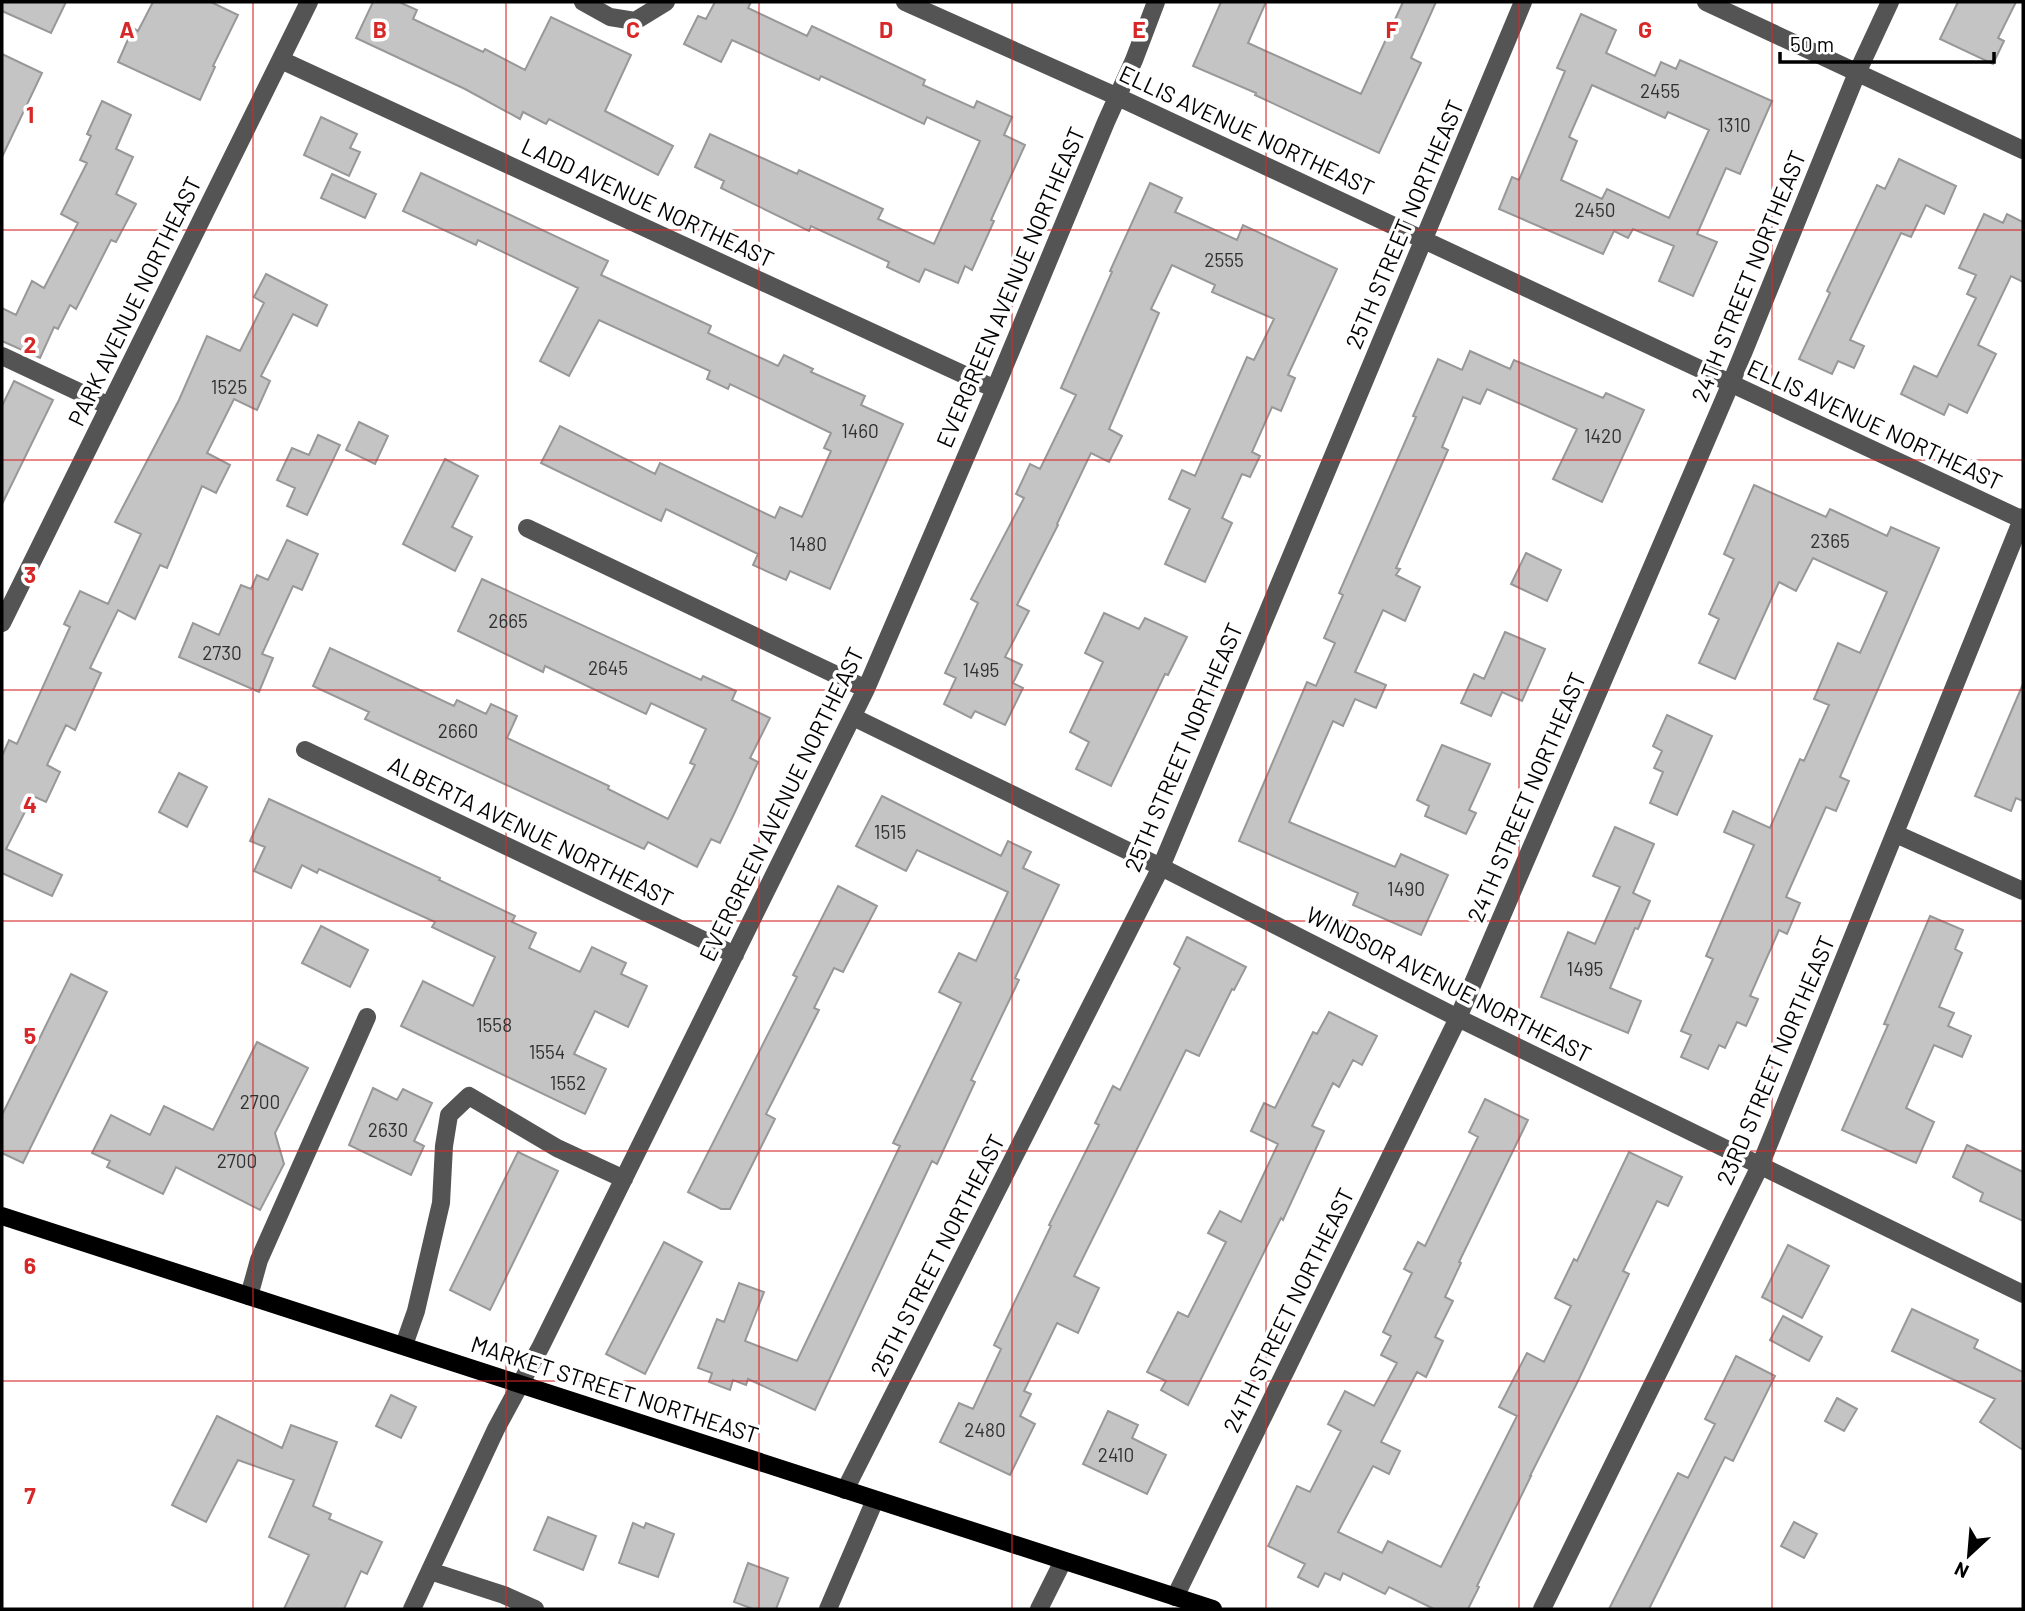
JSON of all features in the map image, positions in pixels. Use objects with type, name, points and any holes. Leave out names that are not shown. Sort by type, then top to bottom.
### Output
[{"type":"main road","name":"MARKET STREET NORTHEAST","points":[[2,1216],[1213,1609]]},
{"type":"street","name":"PARK AVENUE NORTHEAST","points":[[2,622],[309,2]]},
{"type":"street","points":[[583,2],[610,17],[635,20],[666,2]]},
{"type":"street","name":"ELLIS AVENUE NORTHEAST","points":[[905,2],[1118,97],[2023,519]]},
{"type":"street","name":"EVERGREEN AVENUE NORTHEAST","points":[[412,1609],[495,1429],[624,1179],[866,689],[995,389],[1156,2]]},
{"type":"street","name":"25TH STREET NORTHEAST","points":[[845,1490],[1160,867],[1523,2]]},
{"type":"street","points":[[1706,2],[2023,150]]},
{"type":"street","name":"24TH STREET NORTHEAST","points":[[1175,1597],[1458,1018],[1731,383],[1857,73],[1890,2]]},
{"type":"street","name":"LADD AVENUE NORTHEAST","points":[[281,60],[995,389]]},
{"type":"street","points":[[2,356],[109,407]]},
{"type":"street","name":"23RD STREET NORTHEAST","points":[[1542,1609],[1760,1166],[2023,519]]},
{"type":"street","points":[[527,528],[866,689]]},
{"type":"street","name":"WINDSOR AVENUE NORTHEAST","points":[[853,717],[1160,867],[1458,1018],[2023,1294]]},
{"type":"street","name":"ALBERTA AVENUE NORTHEAST","points":[[305,750],[735,955]]},
{"type":"street","points":[[1896,834],[2023,891]]},
{"type":"street","points":[[249,1296],[259,1260],[367,1017]]},
{"type":"street","points":[[404,1345],[416,1311],[441,1203],[444,1146],[449,1115],[469,1096],[557,1148],[624,1179]]},
{"type":"street","points":[[828,1609],[875,1500]]},
{"type":"street","points":[[1039,1609],[1063,1561]]},
{"type":"street","points":[[430,1571],[504,1595],[535,1609]]},
{"type":"building","points":[[2,2],[66,2],[51,33],[2,11]]},
{"type":"building","points":[[153,2],[211,2],[238,15],[200,100],[118,62],[133,28],[138,31]]},
{"type":"building","points":[[373,2],[399,2],[417,10],[413,19],[483,52],[485,49],[525,70],[551,17],[631,55],[605,111],[673,146],[658,175],[549,119],[546,124],[523,112],[520,119],[465,89],[356,38]]},
{"type":"building","points":[[715,2],[751,2],[748,8],[807,36],[812,26],[925,80],[923,85],[974,108],[977,101],[1012,117],[1004,135],[1025,145],[972,270],[965,266],[958,283],[925,269],[919,282],[887,267],[889,262],[811,226],[809,231],[721,188],[724,181],[695,167],[710,134],[797,174],[799,170],[883,209],[878,219],[934,244],[980,141],[927,117],[924,124],[821,76],[819,80],[732,40],[721,62],[684,44],[698,16],[706,19]]},
{"type":"building","points":[[1221,2],[1266,2],[1248,43],[1361,94],[1403,2],[1436,2],[1411,58],[1421,63],[1379,153],[1255,95],[1256,93],[1193,66]]},
{"type":"building","points":[[1958,2],[2016,2],[1998,38],[2004,41],[1993,64],[1940,39]]},
{"type":"building","points":[[1581,14],[1616,30],[1606,53],[1655,76],[1661,62],[1676,69],[1680,60],[1772,101],[1740,174],[1726,168],[1697,234],[1717,242],[1693,296],[1659,281],[1674,246],[1633,229],[1628,238],[1614,231],[1603,254],[1499,209],[1512,177],[1519,180],[1565,71],[1557,68]],"holes":[[[1592,85],[1665,118],[1668,112],[1709,130],[1669,218],[1607,189],[1602,199],[1561,180],[1577,141],[1569,137]]]},
{"type":"building","points":[[2,54],[42,73],[2,157]]},
{"type":"building","points":[[102,101],[131,115],[116,149],[133,157],[116,194],[136,204],[116,242],[111,240],[76,309],[70,305],[58,329],[54,327],[40,358],[2,341],[2,308],[16,315],[32,281],[44,288],[78,223],[61,214],[87,163],[80,160],[91,136],[87,134]]},
{"type":"building","points":[[321,117],[357,134],[350,148],[360,152],[349,176],[304,155]]},
{"type":"building","points":[[1899,159],[1956,186],[1944,214],[1926,205],[1911,237],[1901,233],[1850,340],[1864,346],[1854,368],[1838,361],[1832,374],[1799,359],[1830,293],[1827,291],[1877,185],[1885,189]]},
{"type":"building","points":[[421,173],[608,261],[601,275],[711,326],[708,333],[778,366],[784,355],[813,369],[811,372],[865,396],[861,405],[903,424],[830,589],[790,571],[786,580],[753,565],[758,554],[666,509],[661,521],[541,463],[560,426],[655,474],[660,463],[775,518],[780,507],[802,517],[831,451],[824,448],[831,433],[730,384],[728,389],[707,379],[710,371],[599,320],[569,376],[540,361],[578,288],[478,240],[476,245],[403,211]]},
{"type":"building","points":[[332,174],[376,194],[365,218],[321,198]]},
{"type":"building","points":[[1150,183],[1182,198],[1175,212],[1237,240],[1243,225],[1337,269],[1288,375],[1295,378],[1281,411],[1272,407],[1252,452],[1260,456],[1250,477],[1242,474],[1222,518],[1232,523],[1205,582],[1165,564],[1190,509],[1169,499],[1182,470],[1195,476],[1247,357],[1254,360],[1274,319],[1212,292],[1215,285],[1172,265],[1151,309],[1159,313],[1109,429],[1122,436],[1109,462],[1091,453],[1017,605],[1029,611],[1005,657],[1022,665],[1013,683],[1023,688],[1005,725],[975,711],[971,718],[944,704],[956,678],[945,673],[978,603],[971,599],[1024,498],[1016,494],[1030,464],[1040,469],[1076,395],[1061,388]]},
{"type":"building","points":[[1984,214],[2003,223],[2007,214],[2023,222],[2023,282],[2011,276],[1978,345],[1996,354],[1967,413],[1949,404],[1944,415],[1901,394],[1914,366],[1937,377],[1976,298],[1967,294],[1976,275],[1959,268]]},
{"type":"building","points":[[266,274],[327,305],[317,326],[293,314],[261,376],[270,381],[257,410],[234,399],[207,453],[230,465],[216,493],[202,486],[167,568],[160,565],[135,619],[118,610],[90,668],[101,673],[75,730],[66,725],[47,765],[60,772],[46,802],[33,796],[6,849],[62,875],[52,896],[2,873],[2,756],[9,740],[17,744],[70,627],[64,624],[80,591],[108,604],[141,534],[115,522],[179,400],[207,336],[240,351],[264,303],[254,297]]},
{"type":"building","points":[[1470,351],[1510,369],[1514,360],[1603,398],[1606,393],[1644,410],[1602,502],[1553,479],[1577,429],[1487,389],[1480,404],[1463,397],[1442,447],[1448,450],[1396,568],[1400,569],[1396,575],[1420,587],[1405,621],[1383,610],[1355,672],[1386,685],[1376,708],[1355,699],[1343,726],[1333,721],[1289,822],[1395,867],[1401,854],[1448,875],[1421,935],[1353,905],[1358,893],[1239,841],[1307,682],[1316,686],[1335,643],[1324,638],[1343,595],[1339,593],[1416,417],[1413,416],[1438,359],[1462,370]]},
{"type":"building","points":[[14,381],[53,400],[2,504],[2,406]]},
{"type":"building","points":[[359,422],[388,436],[375,464],[346,450]]},
{"type":"building","points":[[318,435],[340,445],[307,515],[287,506],[295,488],[277,480],[292,448],[309,455]]},
{"type":"building","points":[[445,459],[478,476],[452,527],[472,537],[455,571],[403,544]]},
{"type":"building","points":[[1754,485],[1826,517],[1830,509],[1887,536],[1891,527],[1939,548],[1840,777],[1849,781],[1836,811],[1826,807],[1786,897],[1800,903],[1787,934],[1779,930],[1750,996],[1758,999],[1746,1026],[1737,1022],[1725,1048],[1719,1045],[1708,1069],[1681,1057],[1691,1035],[1681,1031],[1713,959],[1706,956],[1754,845],[1724,832],[1733,811],[1770,828],[1800,759],[1804,761],[1829,705],[1814,699],[1838,643],[1860,653],[1887,592],[1813,558],[1796,591],[1779,582],[1735,679],[1699,663],[1719,619],[1709,614],[1734,559],[1724,554]]},
{"type":"building","points":[[287,540],[318,554],[302,590],[293,586],[262,654],[273,658],[259,692],[179,657],[193,623],[219,635],[241,585],[251,589],[257,575],[268,580]]},
{"type":"building","points":[[1526,553],[1561,570],[1547,601],[1511,584]]},
{"type":"building","points":[[482,579],[701,680],[703,676],[736,691],[732,700],[770,718],[750,758],[758,762],[720,843],[711,839],[697,867],[648,842],[644,849],[365,719],[369,712],[313,686],[330,648],[454,706],[457,700],[486,714],[491,704],[517,716],[507,738],[609,786],[608,789],[668,819],[695,765],[690,763],[706,729],[651,703],[646,714],[545,666],[543,672],[458,631]]},
{"type":"building","points":[[1104,613],[1139,629],[1145,618],[1187,637],[1168,675],[1165,674],[1111,786],[1076,769],[1089,742],[1070,732],[1103,662],[1085,653]]},
{"type":"building","points":[[1505,632],[1545,649],[1522,701],[1502,692],[1491,716],[1461,703],[1474,674],[1484,679]]},
{"type":"building","points":[[2023,684],[2023,801],[2016,798],[2011,811],[1975,796]]},
{"type":"building","points":[[1667,715],[1712,736],[1677,815],[1650,803],[1663,772],[1654,768],[1662,751],[1653,746]]},
{"type":"building","points":[[1442,745],[1490,764],[1469,810],[1476,813],[1466,834],[1425,816],[1429,806],[1417,800]]},
{"type":"building","points":[[179,773],[207,787],[187,827],[159,812]]},
{"type":"building","points":[[882,796],[1001,856],[1008,841],[1031,852],[1023,868],[1059,885],[1015,978],[1019,980],[971,1080],[975,1082],[937,1164],[932,1161],[815,1410],[748,1379],[746,1385],[733,1380],[730,1390],[709,1382],[712,1373],[698,1368],[717,1319],[724,1322],[739,1283],[764,1292],[745,1341],[797,1361],[900,1146],[893,1143],[961,1003],[939,992],[959,953],[976,961],[1008,892],[917,850],[906,871],[856,846]]},
{"type":"building","points":[[269,799],[440,878],[439,880],[515,916],[512,922],[536,933],[529,948],[580,972],[592,947],[626,963],[621,974],[647,986],[628,1027],[595,1011],[574,1054],[606,1069],[585,1114],[401,1026],[423,981],[473,1006],[495,957],[432,927],[435,922],[319,869],[317,873],[302,865],[291,888],[254,871],[265,847],[250,841]]},
{"type":"building","points":[[1615,827],[1654,844],[1633,893],[1650,901],[1638,929],[1635,928],[1610,988],[1641,1001],[1628,1033],[1541,997],[1568,932],[1595,944],[1620,887],[1593,876]]},
{"type":"building","points":[[838,886],[877,906],[843,972],[834,968],[814,1008],[819,1010],[766,1114],[775,1119],[730,1209],[721,1209],[688,1192],[797,977],[793,975]]},
{"type":"building","points":[[1930,916],[1963,930],[1955,949],[1962,953],[1939,1007],[1954,1013],[1948,1026],[1971,1036],[1962,1057],[1934,1045],[1906,1108],[1934,1122],[1916,1163],[1842,1130],[1888,1025],[1884,1024]]},
{"type":"building","points":[[321,926],[368,950],[350,987],[302,963]]},
{"type":"building","points":[[1187,937],[1246,967],[1234,990],[1232,989],[1199,1056],[1186,1050],[1074,1276],[1099,1288],[1078,1333],[1057,1323],[1024,1391],[1031,1394],[1020,1416],[1035,1424],[1010,1475],[940,1442],[959,1403],[973,1409],[1001,1349],[994,1345],[1099,1125],[1095,1123],[1113,1086],[1120,1090],[1180,968],[1174,964]]},
{"type":"building","points":[[71,974],[107,992],[23,1163],[2,1153],[2,1115]]},
{"type":"building","points":[[1329,1012],[1377,1036],[1362,1065],[1353,1060],[1339,1087],[1333,1083],[1312,1126],[1324,1131],[1283,1220],[1281,1218],[1188,1405],[1161,1390],[1166,1381],[1147,1372],[1178,1312],[1188,1317],[1226,1242],[1208,1233],[1220,1211],[1241,1222],[1278,1144],[1251,1131],[1264,1103],[1275,1108],[1313,1032],[1317,1034]]},
{"type":"building","points":[[257,1042],[308,1068],[275,1133],[284,1164],[260,1210],[176,1167],[163,1194],[107,1167],[110,1161],[92,1153],[111,1115],[150,1135],[164,1106],[213,1130]]},
{"type":"building","points":[[373,1088],[397,1100],[403,1089],[432,1103],[414,1141],[424,1146],[411,1175],[349,1145]]},
{"type":"building","points":[[1485,1099],[1528,1120],[1459,1262],[1461,1263],[1445,1297],[1453,1301],[1435,1337],[1443,1341],[1426,1377],[1417,1372],[1381,1442],[1400,1451],[1389,1474],[1373,1466],[1338,1532],[1382,1553],[1388,1541],[1441,1567],[1517,1416],[1499,1407],[1527,1353],[1544,1362],[1571,1306],[1555,1298],[1574,1259],[1577,1261],[1629,1152],[1682,1177],[1668,1206],[1657,1201],[1623,1271],[1629,1274],[1468,1609],[1434,1609],[1389,1587],[1385,1594],[1343,1573],[1340,1580],[1325,1573],[1318,1587],[1298,1577],[1305,1564],[1268,1546],[1297,1486],[1310,1492],[1341,1431],[1328,1424],[1345,1391],[1374,1406],[1397,1363],[1381,1355],[1391,1336],[1383,1332],[1412,1273],[1404,1269],[1418,1242],[1425,1246],[1478,1137],[1469,1132]]},
{"type":"building","points":[[1967,1145],[2023,1172],[2023,1221],[1980,1201],[1983,1193],[1953,1177]]},
{"type":"building","points":[[518,1152],[558,1171],[490,1310],[450,1290]]},
{"type":"building","points":[[664,1242],[702,1262],[645,1374],[606,1354]]},
{"type":"building","points":[[1788,1245],[1829,1266],[1802,1318],[1762,1297]]},
{"type":"building","points":[[1912,1309],[1978,1340],[1974,1348],[2023,1372],[2023,1450],[1980,1422],[1995,1399],[1892,1351]]},
{"type":"building","points":[[1783,1316],[1822,1337],[1809,1361],[1770,1340]]},
{"type":"building","points":[[1736,1356],[1775,1376],[1733,1461],[1725,1457],[1649,1609],[1609,1609],[1678,1473],[1688,1478],[1715,1424],[1705,1419]]},
{"type":"building","points":[[391,1395],[416,1407],[401,1438],[376,1426]]},
{"type":"building","points":[[1837,1398],[1857,1409],[1844,1431],[1825,1421]]},
{"type":"building","points":[[1108,1411],[1138,1425],[1132,1438],[1166,1455],[1147,1494],[1083,1464]]},
{"type":"building","points":[[217,1416],[282,1448],[291,1425],[337,1442],[313,1506],[331,1514],[329,1519],[382,1542],[367,1574],[361,1571],[344,1609],[284,1609],[309,1555],[269,1537],[294,1480],[238,1460],[206,1522],[172,1505]]},
{"type":"building","points":[[548,1517],[596,1536],[583,1570],[534,1550]]},
{"type":"building","points":[[1794,1522],[1817,1534],[1804,1558],[1781,1546]]},
{"type":"building","points":[[633,1523],[644,1528],[646,1523],[674,1534],[658,1577],[619,1563]]},
{"type":"building","points":[[748,1563],[788,1578],[776,1609],[753,1609],[734,1602]]}]
